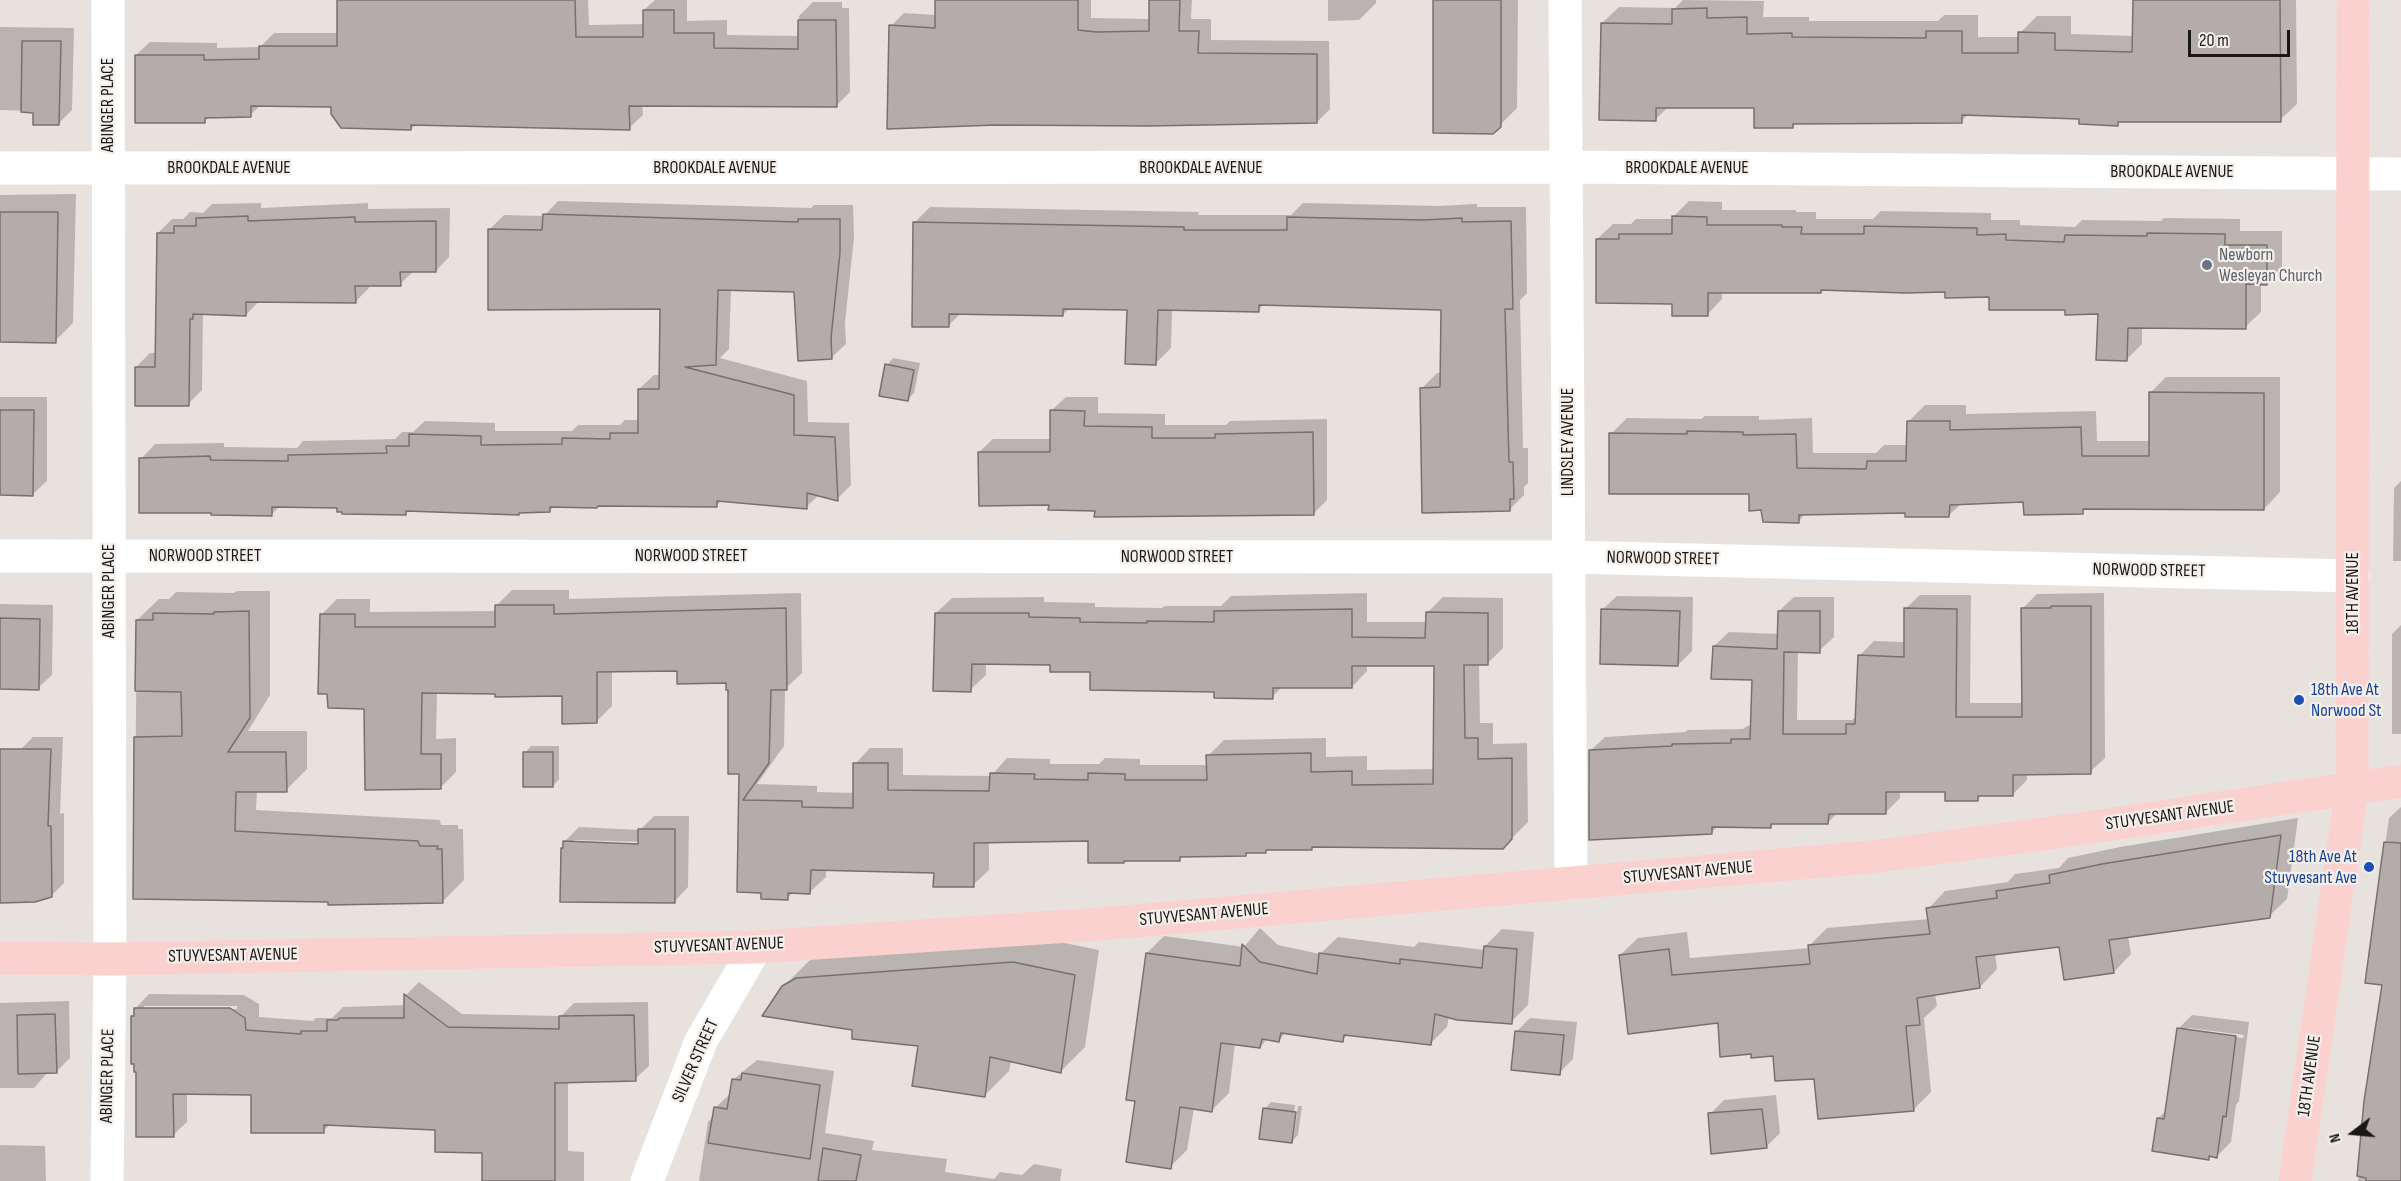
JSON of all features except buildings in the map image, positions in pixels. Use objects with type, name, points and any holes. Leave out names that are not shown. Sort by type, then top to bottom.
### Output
[{"type":"main road","name":"18TH AVENUE","points":[[2295,1181],[2352,789],[2353,0]]},
{"type":"main road","name":"STUYVESANT AVENUE","points":[[0,958],[110,959],[756,946],[1099,924],[1871,857],[2072,830],[2401,781]]},
{"type":"street","name":"ABINGER PLACE","points":[[107,1181],[110,959],[108,0]]},
{"type":"street","name":"LINDSLEY AVENUE","points":[[1565,0],[1570,883]]},
{"type":"street","name":"BROOKDALE AVENUE","points":[[0,168],[1566,167],[2401,174]]},
{"type":"street","name":"NORWOOD STREET","points":[[0,556],[1569,557],[2353,576]]},
{"type":"street","name":"SILVER STREET","points":[[647,1181],[701,1041],[756,946]]},
{"type":"place","name":"Newborn Wesleyan Church","points":[[2207,265]]},
{"type":"place","name":"18th Ave At Norwood St","points":[[2299,700]]},
{"type":"place","name":"18th Ave At Stuyvesant Ave","points":[[2369,867]]}]
